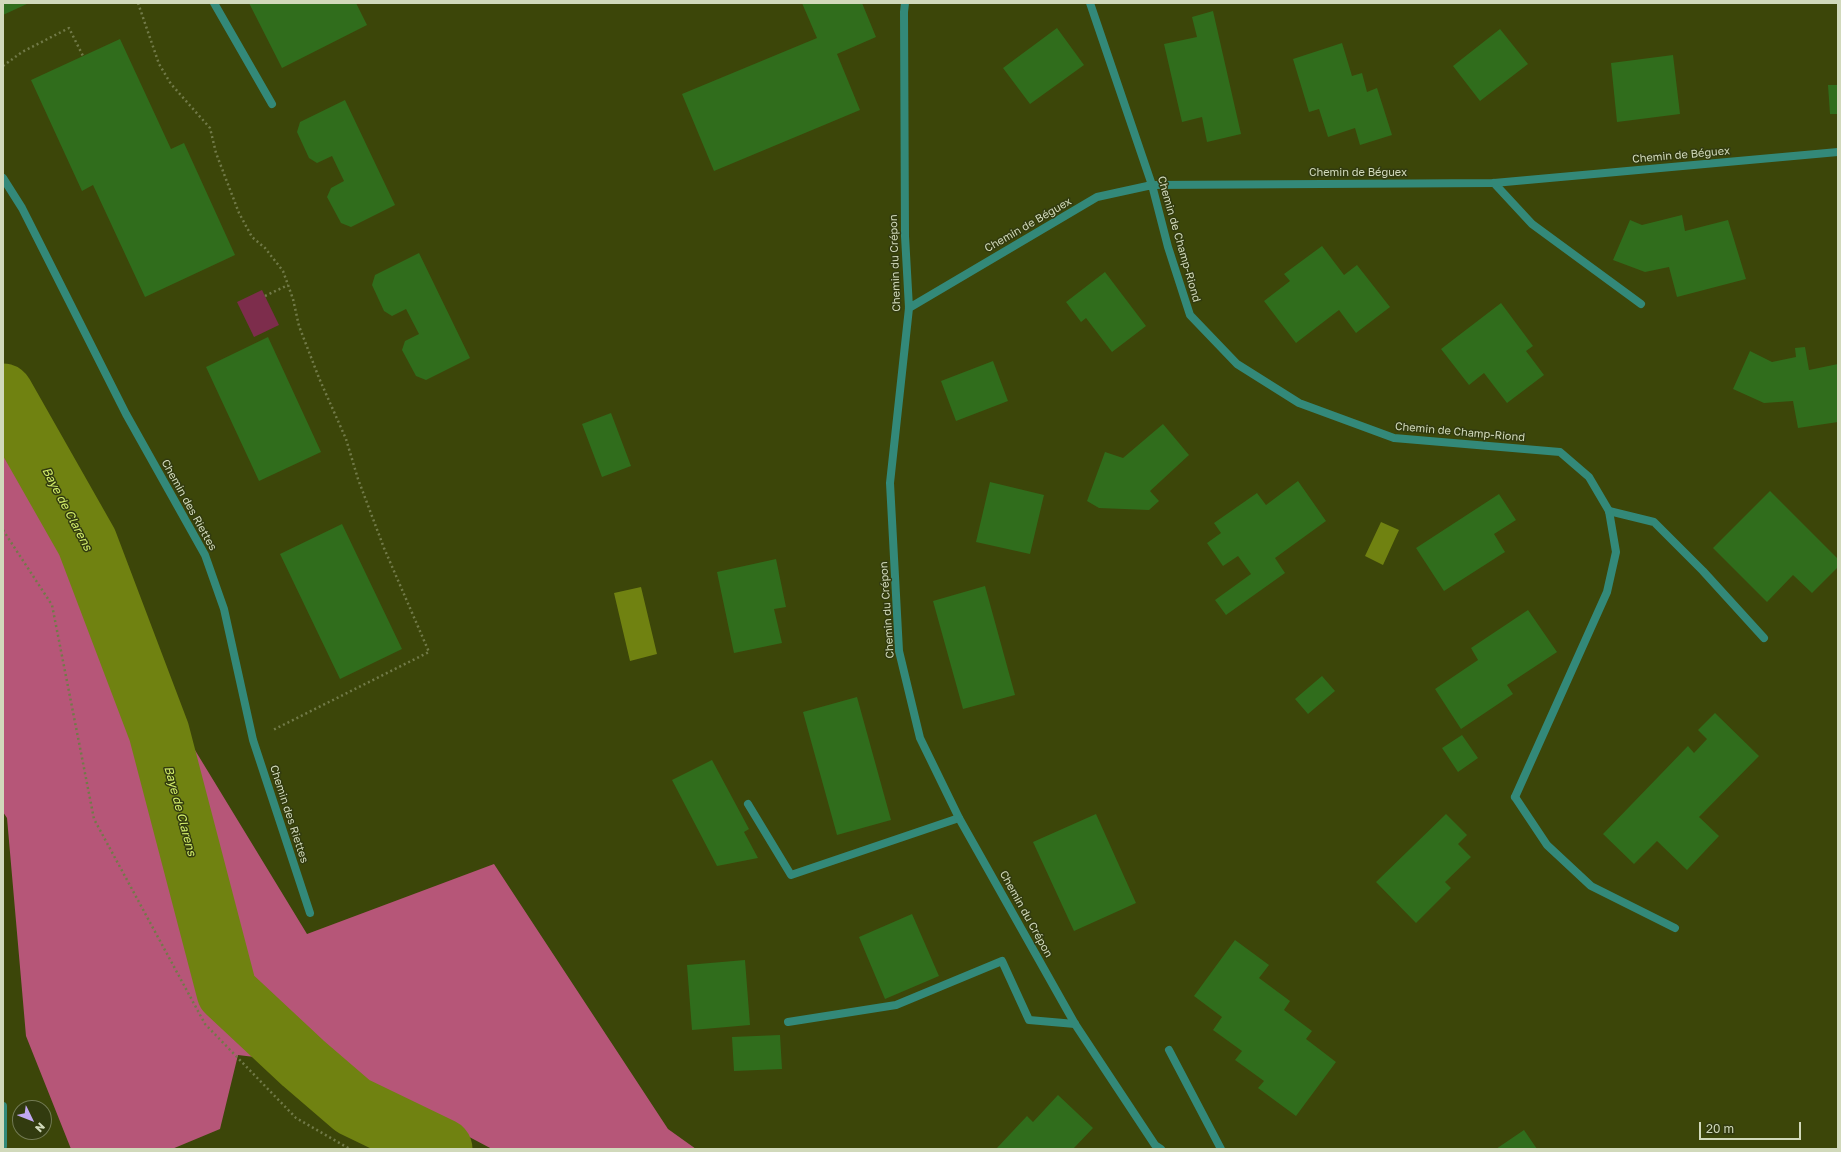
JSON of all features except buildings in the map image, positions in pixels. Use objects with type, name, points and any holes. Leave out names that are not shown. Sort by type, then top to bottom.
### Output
[{"type":"street","points":[[214,3],[272,104]]},
{"type":"street","name":"Chemin du Crépon","points":[[905,3],[905,229],[909,308],[890,483],[899,651],[920,738],[959,818],[1075,1024],[1155,1145],[1160,1149]]},
{"type":"street","name":"Chemin de Champ-Riond","points":[[1090,3],[1152,184],[1168,247],[1190,315],[1237,364],[1299,403],[1394,438],[1560,452],[1589,478],[1609,511],[1616,552],[1607,592],[1515,797],[1547,845],[1591,886],[1675,928]]},
{"type":"street","name":"Chemin de Béguex","points":[[909,308],[1097,197],[1152,184],[1494,183],[1838,152]]},
{"type":"street","name":"Chemin des Riettes","points":[[3,178],[22,208],[126,414],[205,555],[224,609],[253,740],[310,913]]},
{"type":"street","points":[[1494,183],[1532,224],[1641,304]]},
{"type":"street","points":[[1609,511],[1654,522],[1703,571],[1764,638]]},
{"type":"street","points":[[748,804],[791,875],[959,818]]},
{"type":"street","points":[[788,1022],[896,1005],[1002,961],[1029,1020],[1075,1024]]},
{"type":"street","points":[[1169,1050],[1221,1149]]},
{"type":"street","points":[[3,1106],[3,1146]]},
{"type":"path","points":[[138,3],[159,64],[171,84],[210,128],[216,153],[239,213],[252,237],[265,248],[283,271],[304,341],[346,439],[358,479],[384,548],[429,652],[253,740]]},
{"type":"path","points":[[3,66],[22,52],[69,28],[83,56]]},
{"type":"path","points":[[265,296],[288,285]]},
{"type":"path","points":[[3,530],[52,605],[94,819],[205,1024],[296,1118],[350,1149]]},
{"type":"shaded area","points":[[262,290],[279,325],[254,337],[237,302]]},
{"type":"shaded area","points":[[3,393],[53,517],[307,934],[494,864],[668,1129],[696,1149],[492,1149],[337,1067],[238,1055],[220,1129],[172,1149],[71,1149],[26,1036],[7,818],[3,812]]},
{"type":"shaded area","points":[[1381,522],[1399,530],[1383,565],[1365,556]]},
{"type":"shaded area","points":[[641,587],[657,654],[630,661],[614,593]]},
{"type":"waterway","name":"Baye de Clarens","points":[[3,394],[87,542],[159,732],[227,992],[303,1063],[353,1106],[442,1149]]}]
